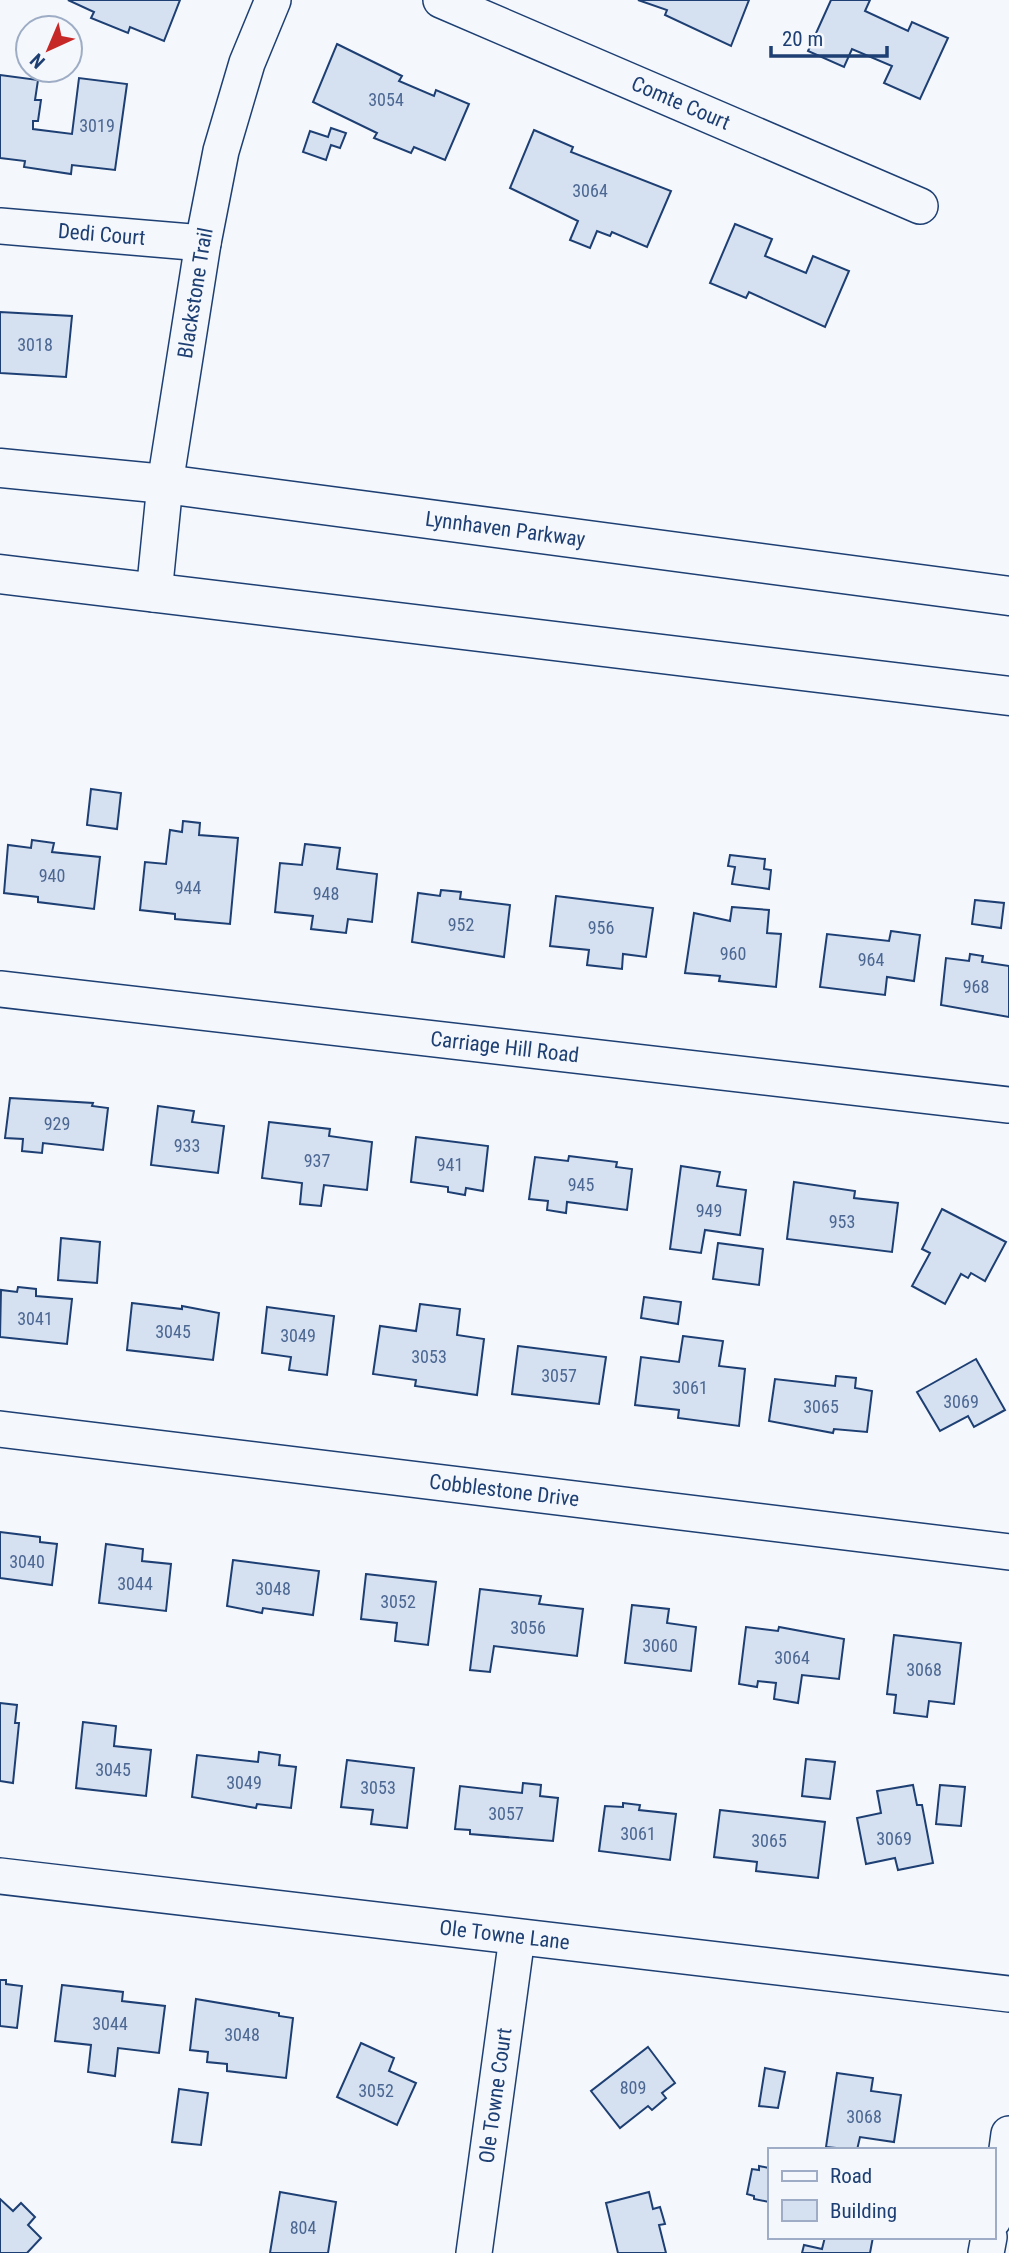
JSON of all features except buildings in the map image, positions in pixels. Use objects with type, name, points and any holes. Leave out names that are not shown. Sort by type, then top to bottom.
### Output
[{"type":"main road","name":"Lynnhaven Parkway","points":[[0,468],[165,484],[1009,596]]},
{"type":"main road","points":[[0,574],[1009,696]]},
{"type":"street","name":"Blackstone Trail","points":[[154,594],[165,484],[203,243],[221,150],[247,63],[273,0]]},
{"type":"street","name":"Comte Court","points":[[441,0],[920,206]]},
{"type":"street","name":"Dedi Court","points":[[0,226],[203,243]]},
{"type":"street","name":"Carriage Hill Road","points":[[0,989],[1009,1105]]},
{"type":"street","name":"Cobblestone Drive","points":[[0,1429],[1009,1552]]},
{"type":"street","name":"Ole Towne Lane","points":[[0,1875],[1009,1994]]},
{"type":"street","name":"Ole Towne Court","points":[[474,2253],[517,1937]]},
{"type":"street","points":[[995,2211],[1009,2134]]}]
